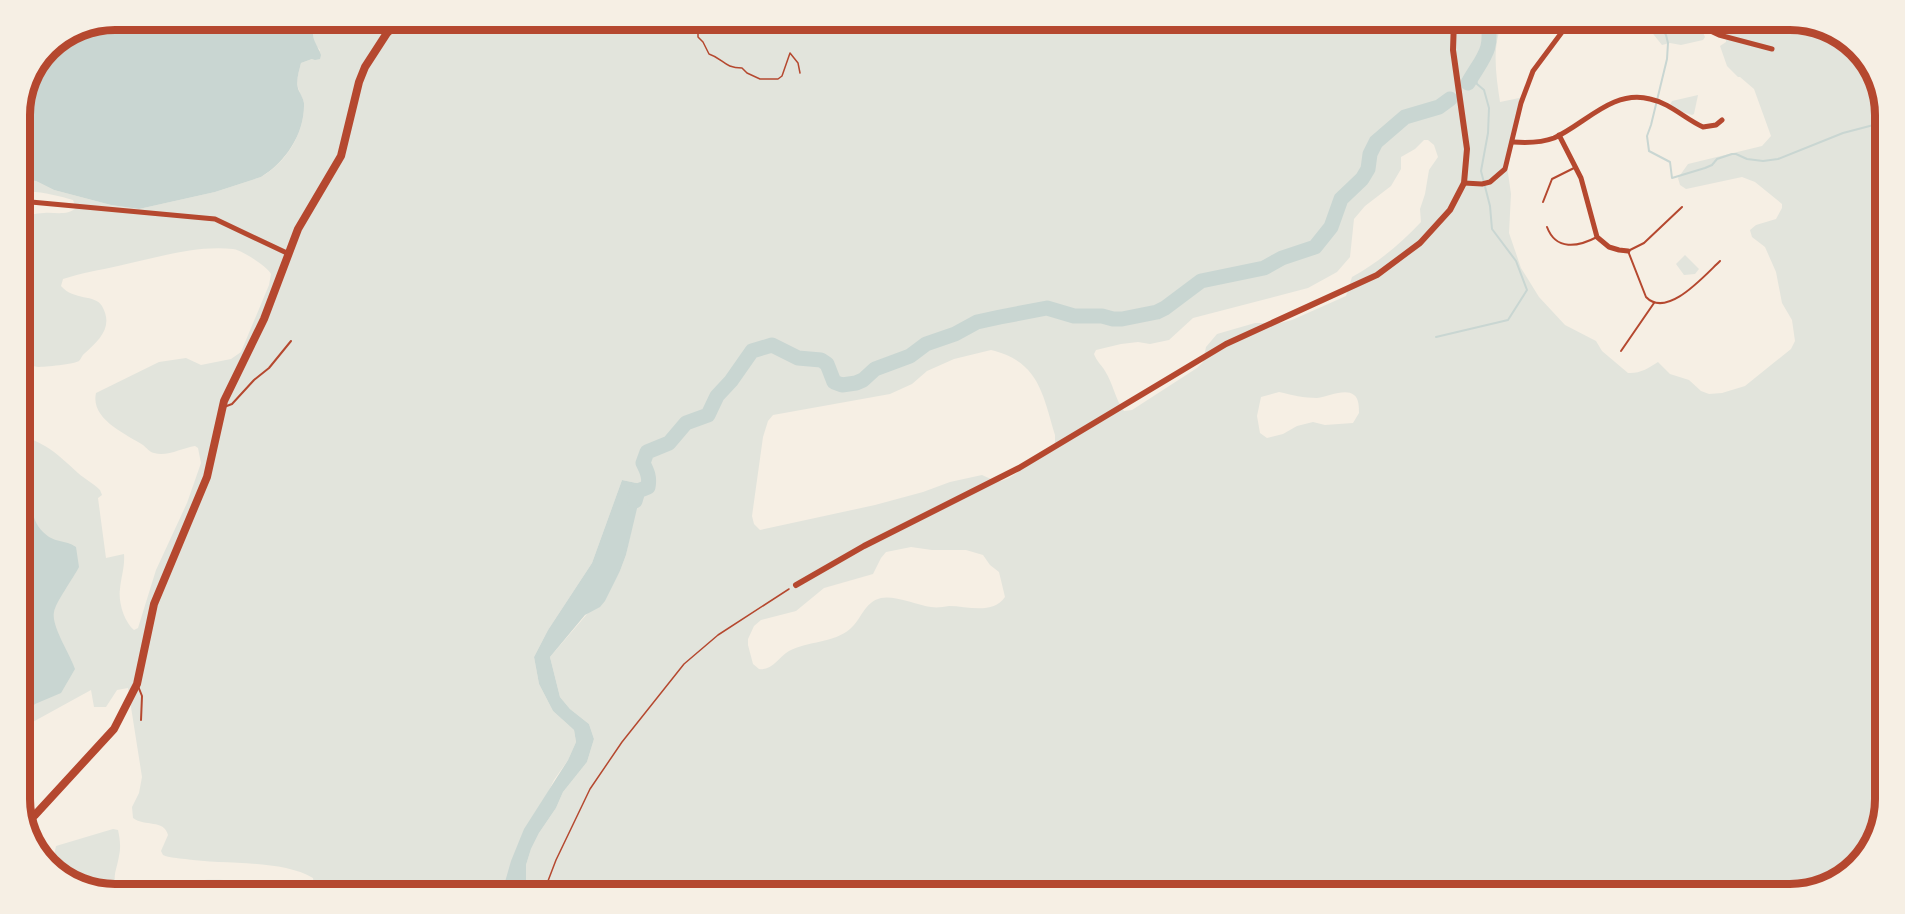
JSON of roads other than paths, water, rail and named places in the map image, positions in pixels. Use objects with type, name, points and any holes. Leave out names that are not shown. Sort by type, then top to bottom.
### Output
[{"type":"main road","points":[[33,817],[114,729],[137,684],[154,604],[207,477],[221,408],[264,319],[298,229],[341,156],[359,82],[365,67],[390,30]]},
{"type":"street","points":[[796,585],[864,546],[1019,468],[1226,344],[1377,275],[1407,254],[1450,210],[1464,183],[1467,149],[1453,50],[1454,30]]},
{"type":"street","points":[[1464,183],[1482,184],[1497,177],[1505,168],[1521,103],[1533,71],[1564,30]]},
{"type":"street","points":[[1709,30],[1719,35],[1772,49]]},
{"type":"street","points":[[1513,142],[1542,142],[1559,135],[1621,99],[1639,97],[1663,103],[1703,127],[1722,120]]},
{"type":"street","points":[[1559,135],[1576,167],[1586,193],[1597,237],[1609,247],[1628,251]]},
{"type":"street","points":[[30,202],[215,219],[289,254]]},
{"type":"lane","points":[[1543,202],[1552,179],[1576,167]]},
{"type":"lane","points":[[1682,207],[1644,243],[1628,251],[1646,297],[1654,303],[1663,304],[1673,301],[1720,261]]},
{"type":"lane","points":[[1547,227],[1553,239],[1562,245],[1581,244],[1597,237]]},
{"type":"lane","points":[[1622,351],[1654,303]]},
{"type":"lane","points":[[221,408],[232,404],[254,380],[269,368],[291,341]]},
{"type":"lane","points":[[137,684],[142,696],[141,720]]},
{"type":"waterway","points":[[1468,83],[1486,53],[1489,30]]},
{"type":"waterway","points":[[1662,30],[1668,43],[1667,59],[1647,136],[1649,151],[1670,162],[1672,178],[1705,168],[1717,159],[1732,154],[1763,161],[1778,159],[1843,133],[1875,125]]},
{"type":"waterway","points":[[1436,337],[1508,320],[1527,290],[1516,261],[1492,229],[1490,206],[1481,171],[1488,133],[1489,108],[1484,90],[1477,84],[1474,73]]},
{"type":"waterway","points":[[635,501],[638,491],[648,487],[647,471],[643,463],[647,452],[669,443],[686,423],[708,415],[717,396],[731,381],[752,351],[772,345],[798,358],[821,360],[827,364],[834,382],[842,385],[863,380],[875,369],[910,356],[926,344],[955,334],[977,322],[1047,308],[1074,316],[1102,316],[1113,319],[1157,312],[1201,281],[1264,268],[1282,258],[1315,247],[1331,227],[1341,199],[1362,179],[1368,169],[1370,154],[1376,142],[1405,117],[1439,107],[1450,99]]}]
